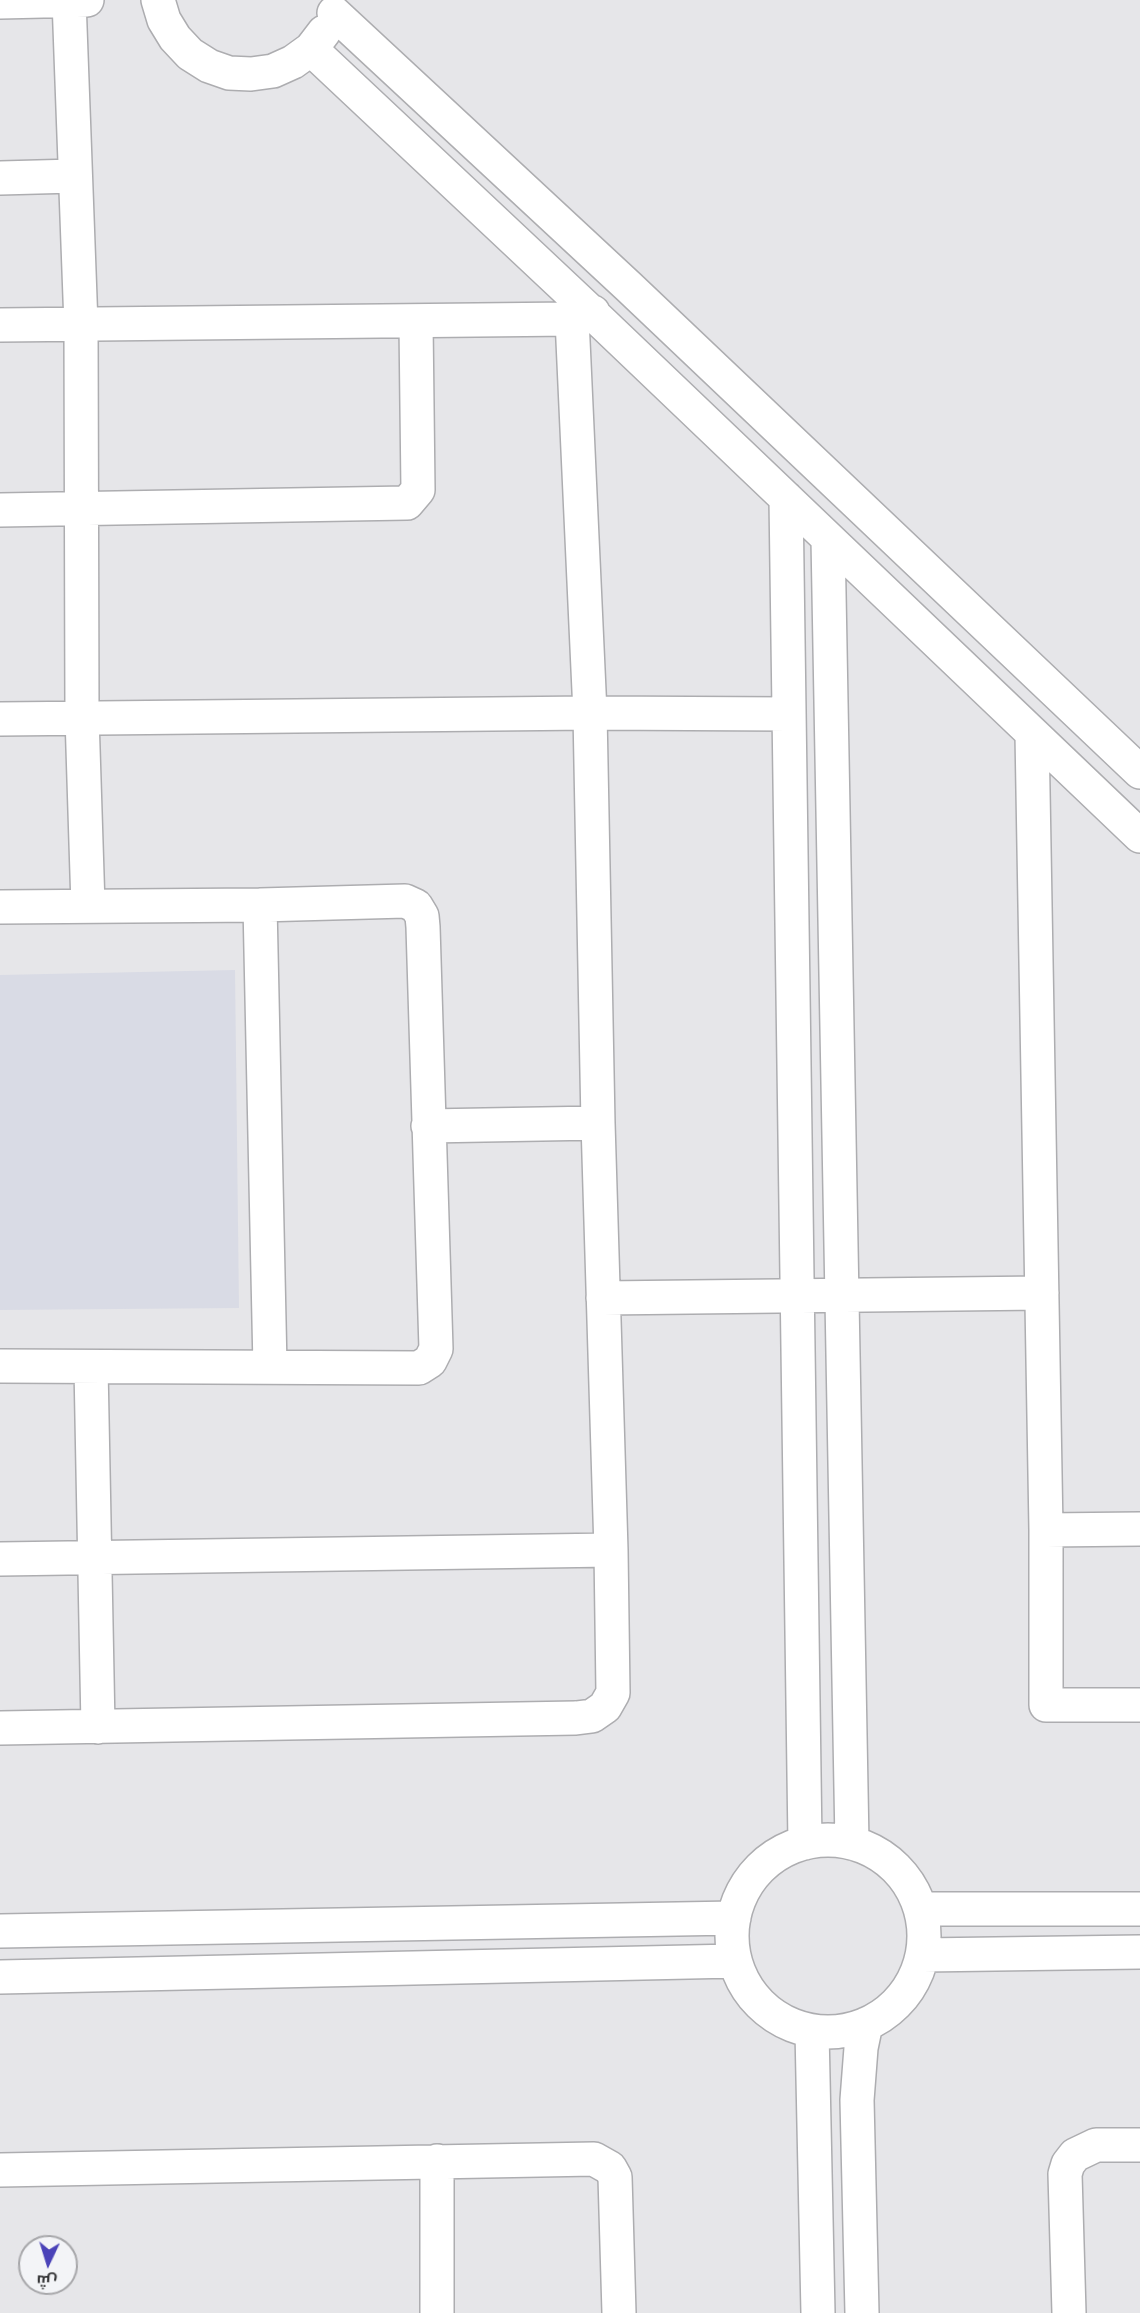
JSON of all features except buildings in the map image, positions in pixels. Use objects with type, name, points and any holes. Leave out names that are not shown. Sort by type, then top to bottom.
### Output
[{"type":"street","points":[[69,0],[81,325],[82,717],[88,906]]},
{"type":"street","points":[[0,2],[87,0]]},
{"type":"street","points":[[158,0],[164,20],[175,38],[190,54],[209,66],[229,73],[251,74],[273,71],[293,62],[310,49],[324,33],[335,6],[1140,772]]},
{"type":"street","points":[[310,49],[582,316],[786,498],[1140,837]]},
{"type":"street","points":[[0,178],[75,176]]},
{"type":"street","points":[[0,325],[416,323],[582,316],[629,287]]},
{"type":"street","points":[[0,1728],[591,1716],[605,1707],[613,1693],[612,1550],[598,1123],[582,316]]},
{"type":"street","points":[[0,510],[407,503],[418,490],[416,323]]},
{"type":"street","points":[[786,498],[805,1843]]},
{"type":"street","points":[[828,539],[852,1843]]},
{"type":"street","points":[[0,719],[590,713],[789,714]]},
{"type":"street","points":[[1032,734],[1046,1530],[1046,1705],[1140,1705]]},
{"type":"street","points":[[0,907],[260,905],[405,901],[416,906],[422,916],[423,927],[436,1349],[430,1361],[419,1368],[0,1366]]},
{"type":"street","points":[[260,905],[270,1367]]},
{"type":"street","points":[[428,1126],[598,1123]]},
{"type":"street","points":[[603,1298],[1042,1293]]},
{"type":"street","points":[[91,1367],[98,1727]]},
{"type":"street","points":[[1046,1530],[1140,1529]]},
{"type":"street","points":[[0,1559],[612,1550]]},
{"type":"street","points":[[828,1840],[852,1843],[870,1850],[902,1874],[913,1890],[921,1909],[925,1932],[923,1954],[915,1977],[903,1997],[886,2013],[866,2024],[840,2031],[812,2031],[791,2025],[772,2014],[756,1999],[735,1961],[732,1940],[734,1918],[740,1897],[751,1879],[766,1863],[784,1850],[805,1843],[828,1840]]},
{"type":"street","points":[[921,1909],[1140,1909]]},
{"type":"street","points":[[0,1931],[734,1918]]},
{"type":"street","points":[[923,1954],[1140,1952]]},
{"type":"street","points":[[0,1977],[735,1961]]},
{"type":"street","points":[[862,2313],[857,2100],[861,2048],[866,2024]]},
{"type":"street","points":[[812,2031],[818,2313]]},
{"type":"street","points":[[1069,2313],[1065,2174],[1068,2164],[1075,2155],[1096,2145],[1140,2145]]},
{"type":"street","points":[[0,2170],[594,2159],[609,2168],[615,2178],[619,2313]]},
{"type":"street","points":[[437,2161],[437,2313]]},
{"type":"shaded area","points":[[235,970],[239,1308],[0,1310],[0,975]]}]
